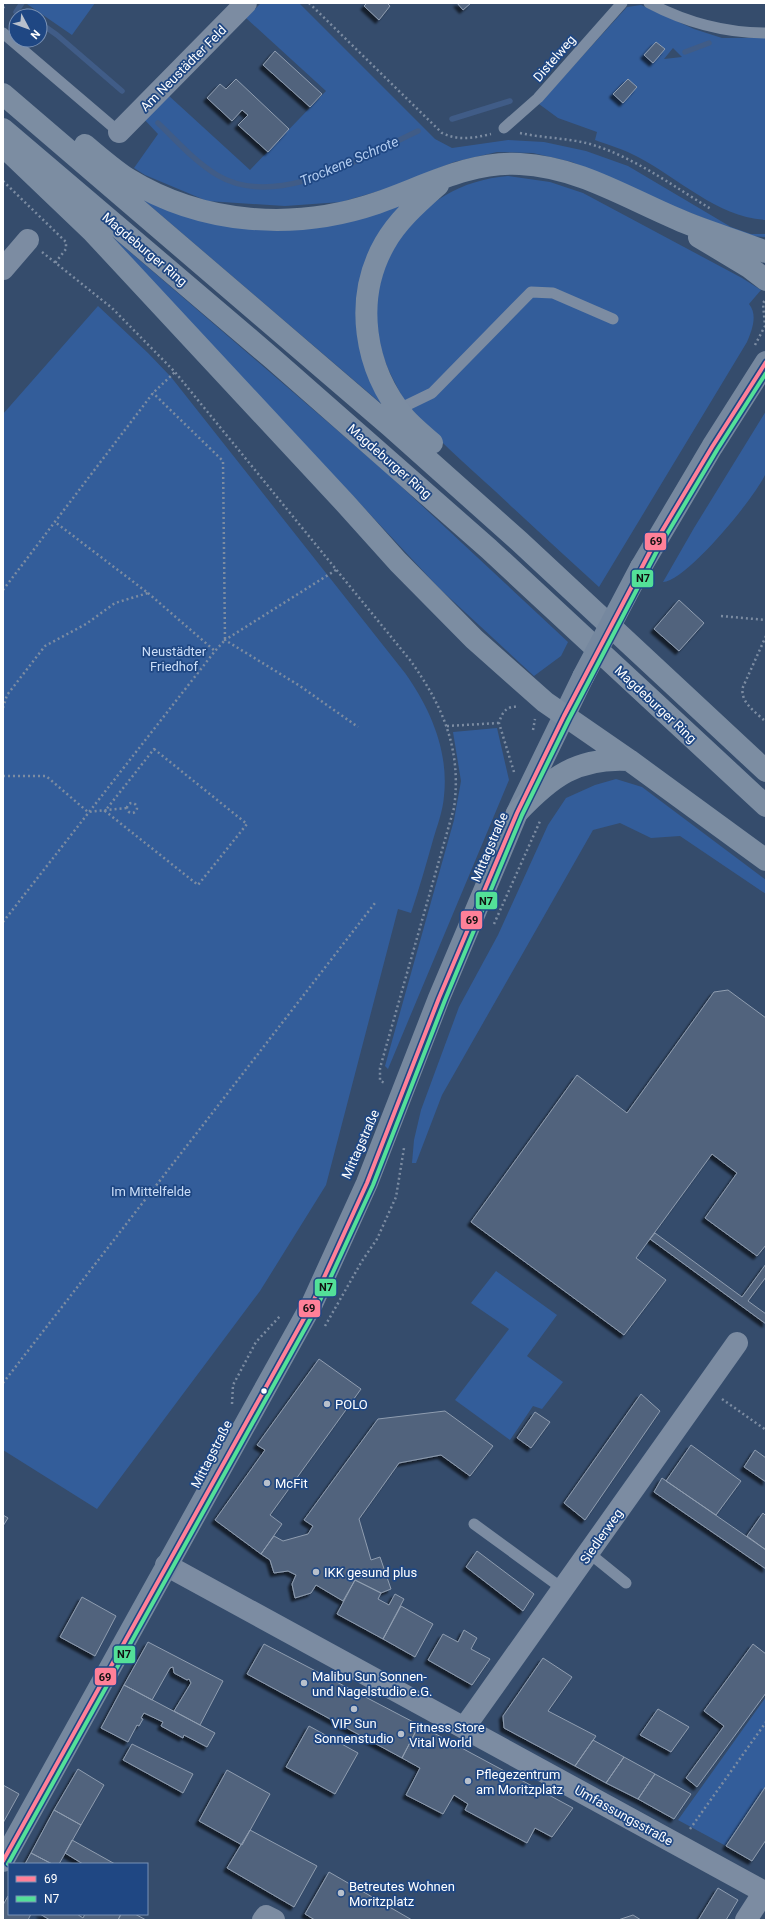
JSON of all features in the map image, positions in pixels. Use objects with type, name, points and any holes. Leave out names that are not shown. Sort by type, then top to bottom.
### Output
[{"type":"highway","points":[[3,89],[26,95],[113,168],[138,184],[182,204],[223,216],[260,221],[286,221],[329,216],[377,203],[479,167],[498,164],[520,164],[550,168],[575,174],[605,185],[678,220],[763,249]]},
{"type":"highway","name":"Magdeburger Ring","points":[[3,94],[384,421],[519,541],[766,771]]},
{"type":"highway","name":"Magdeburger Ring","points":[[3,129],[279,365],[489,549],[766,806]]},
{"type":"highway","points":[[3,146],[92,231],[425,591],[496,660],[545,702],[629,760],[766,860]]},
{"type":"highway","points":[[451,176],[422,199],[397,226],[377,258],[370,277],[366,309],[369,347],[383,384],[399,409],[413,426],[506,512],[519,541]]},
{"type":"highway","points":[[678,220],[702,239],[749,267],[766,280]]},
{"type":"highway","points":[[517,813],[554,778],[578,766],[609,759],[629,760]]},
{"type":"street","name":"Am Neustädter Feld","points":[[119,132],[246,3]]},
{"type":"street","points":[[3,269],[28,240]]},
{"type":"street","name":"Mittagstraße","points":[[3,1861],[316,1295],[367,1183],[439,998],[517,813],[583,677],[642,567],[712,447],[766,362]]},
{"type":"street","name":"Siedlerweg","points":[[464,1728],[589,1554],[737,1343]]},
{"type":"street","name":"Umfassungsstraße","points":[[166,1566],[765,1892]]},
{"type":"street","points":[[746,1920],[765,1892]]},
{"type":"lane","name":"Distelweg","points":[[504,128],[538,98],[622,3]]},
{"type":"lane","points":[[649,3],[665,12],[706,26],[746,33],[766,33]]},
{"type":"lane","points":[[3,33],[119,132]]},
{"type":"lane","points":[[399,409],[432,393],[531,292],[553,293],[613,319]]},
{"type":"lane","points":[[474,1524],[564,1589]]},
{"type":"lane","points":[[589,1554],[626,1583]]},
{"type":"path","points":[[3,8],[6,3]]},
{"type":"path","points":[[309,3],[442,133],[452,137],[470,138],[485,135],[504,128],[528,135],[572,141],[604,149],[634,162],[712,210]]},
{"type":"path","points":[[3,181],[66,242],[66,249],[55,263]]},
{"type":"path","points":[[28,240],[112,308],[175,372],[412,664],[430,692],[447,726],[456,773],[457,787],[454,808],[380,1068],[380,1081],[388,1083],[384,1090]]},
{"type":"path","points":[[3,590],[153,394],[175,372]]},
{"type":"path","points":[[153,394],[223,461],[225,640]]},
{"type":"path","points":[[55,522],[148,593],[215,651]]},
{"type":"path","points":[[3,922],[88,812],[225,640],[336,570]]},
{"type":"path","points":[[3,708],[7,695],[45,646],[86,624],[116,603],[148,593]]},
{"type":"path","points":[[721,616],[766,620]]},
{"type":"path","points":[[766,636],[742,687],[744,700],[766,722]]},
{"type":"path","points":[[225,640],[300,686],[358,727]]},
{"type":"path","points":[[515,775],[500,723],[507,708],[514,706],[524,708]]},
{"type":"path","points":[[532,736],[535,716]]},
{"type":"path","points":[[447,726],[500,723]]},
{"type":"path","points":[[154,749],[247,824],[198,885],[105,811],[154,749]]},
{"type":"path","points":[[3,776],[46,776],[88,812],[127,808],[129,804],[132,803],[136,804],[138,808],[133,813],[129,812],[127,808]]},
{"type":"path","points":[[492,930],[542,816]]},
{"type":"path","points":[[3,1384],[375,903]]},
{"type":"path","points":[[338,1306],[362,1261],[377,1239],[396,1198],[405,1141]]},
{"type":"path","name":"Mittagstraße","points":[[232,1406],[233,1385],[256,1342],[286,1310]]},
{"type":"path","points":[[706,1387],[766,1430]]},
{"type":"path","points":[[678,1845],[766,1722]]},
{"type":"green space","points":[[95,3],[72,35],[48,18],[48,8],[33,8],[27,4]]},
{"type":"green space","points":[[261,3],[299,3],[435,139],[452,148],[508,140],[544,142],[586,151],[628,166],[731,227],[751,234],[766,234],[766,237],[749,236],[658,200],[572,162],[533,153],[497,152],[454,162],[389,188],[341,202],[285,206],[207,201],[145,175],[134,168],[158,134],[143,118],[168,95],[250,170],[326,91],[246,18]]},
{"type":"green space","points":[[641,5],[694,29],[722,38],[766,38],[766,220],[731,212],[715,205],[638,157],[595,140],[597,132],[558,118],[539,104],[627,7]],"holes":[[[673,48],[682,57],[664,59]]]},
{"type":"green space","points":[[508,176],[550,182],[583,193],[742,278],[761,290],[749,304],[752,308],[754,318],[747,342],[599,587],[460,460],[427,427],[404,399],[387,366],[381,348],[376,313],[378,295],[388,260],[397,243],[407,229],[431,205],[459,188],[474,182]]},
{"type":"green space","points":[[134,192],[203,219],[411,198],[366,263],[391,412]]},
{"type":"green space","points":[[100,226],[388,474],[568,642],[561,656],[534,676],[440,589]]},
{"type":"green space","points":[[98,306],[171,377],[405,673],[430,715],[436,731],[444,763],[445,779],[441,813],[411,913],[398,909],[326,1185],[260,1291],[97,1509],[3,1450],[3,414]]},
{"type":"green space","points":[[766,411],[766,471],[759,486],[735,518],[703,554],[688,568],[674,578],[663,582],[694,528]]},
{"type":"green space","points":[[497,728],[509,780],[388,1069],[385,1066],[454,820],[461,781],[453,732]]},
{"type":"green space","points":[[616,779],[642,787],[766,880],[766,894],[680,836],[651,838],[620,823],[593,830],[442,1095],[416,1163],[412,1163],[414,1140],[421,1110],[459,1007],[498,935],[548,825],[566,798],[595,785]]},
{"type":"green space","points":[[496,1271],[557,1315],[527,1356],[563,1382],[542,1409],[533,1406],[510,1440],[455,1400],[509,1329],[471,1303]]},
{"type":"green space","points":[[766,1697],[766,1786],[726,1846],[678,1820]]},
{"type":"building","points":[[367,3],[387,3],[390,6],[379,20],[364,6]]},
{"type":"building","points":[[457,3],[471,3],[463,10]]},
{"type":"building","points":[[656,42],[665,49],[653,63],[644,55]]},
{"type":"building","points":[[275,51],[322,94],[310,107],[263,65]]},
{"type":"building","points":[[236,79],[289,129],[268,152],[238,125],[248,115],[242,110],[232,121],[207,98],[220,84],[226,89]]},
{"type":"building","points":[[628,79],[637,87],[623,103],[613,94]]},
{"type":"building","points":[[679,600],[704,623],[679,651],[654,629]]},
{"type":"building","points":[[728,990],[766,1018],[766,1245],[757,1256],[705,1218],[737,1173],[712,1154],[636,1258],[666,1280],[624,1335],[471,1222],[577,1075],[627,1113],[714,992]]},
{"type":"building","points":[[655,1233],[742,1297],[766,1264],[766,1277],[748,1301],[766,1314],[766,1324],[650,1239]]},
{"type":"building","name":"McFit","points":[[319,1359],[361,1389],[270,1515],[282,1524],[261,1554],[215,1520],[265,1450],[257,1445]]},
{"type":"building","points":[[641,1394],[660,1411],[585,1520],[564,1503]]},
{"type":"building","points":[[445,1411],[493,1446],[470,1476],[441,1455],[399,1463],[359,1519],[371,1560],[380,1557],[391,1589],[381,1593],[355,1580],[343,1601],[316,1585],[311,1593],[295,1598],[292,1584],[296,1575],[288,1571],[274,1573],[270,1560],[261,1554],[274,1536],[283,1541],[308,1534],[313,1526],[304,1520],[378,1419]]},
{"type":"building","points":[[535,1412],[550,1422],[531,1448],[517,1438]]},
{"type":"building","points":[[691,1445],[741,1481],[716,1515],[666,1481]]},
{"type":"building","points":[[755,1450],[766,1458],[766,1482],[744,1467]]},
{"type":"building","points":[[662,1478],[766,1550],[766,1569],[654,1492]]},
{"type":"building","points":[[763,1513],[766,1516],[766,1550],[747,1536]]},
{"type":"building","points":[[3,1515],[8,1518],[3,1526]]},
{"type":"building","points":[[477,1551],[534,1594],[523,1611],[466,1567]]},
{"type":"building","points":[[355,1580],[381,1593],[378,1599],[389,1605],[395,1594],[404,1599],[383,1639],[337,1614]]},
{"type":"building","points":[[82,1597],[116,1616],[95,1656],[60,1637]]},
{"type":"building","points":[[401,1606],[433,1624],[415,1657],[383,1639]]},
{"type":"building","points":[[464,1630],[477,1638],[471,1649],[490,1659],[472,1685],[428,1660],[443,1634],[458,1642]]},
{"type":"building","points":[[148,1642],[223,1681],[200,1725],[174,1711],[191,1683],[189,1679],[187,1680],[174,1673],[173,1667],[170,1668],[152,1700],[124,1685]]},
{"type":"building","points":[[264,1644],[419,1725],[402,1758],[247,1674]]},
{"type":"building","points":[[753,1644],[766,1654],[766,1693],[697,1787],[686,1778],[724,1726],[704,1711]]},
{"type":"building","points":[[543,1658],[572,1677],[548,1711],[596,1736],[575,1766],[504,1728],[503,1716]]},
{"type":"building","points":[[124,1685],[215,1733],[207,1747],[184,1735],[183,1738],[161,1726],[163,1722],[144,1713],[141,1718],[143,1719],[139,1726],[137,1725],[128,1742],[101,1728]]},
{"type":"building","points":[[658,1709],[689,1727],[671,1752],[640,1735]]},
{"type":"building","name":"Pflegezentrum am Moritzplatz","points":[[419,1725],[573,1808],[552,1837],[535,1828],[527,1843],[465,1810],[468,1804],[454,1795],[443,1814],[406,1795],[420,1768],[402,1758]]},
{"type":"building","points":[[309,1726],[358,1753],[335,1794],[286,1767]]},
{"type":"building","points":[[593,1740],[624,1757],[606,1783],[575,1766]]},
{"type":"building","points":[[132,1744],[193,1774],[183,1793],[123,1760]]},
{"type":"building","points":[[624,1757],[655,1774],[638,1799],[606,1783]]},
{"type":"building","points":[[78,1769],[104,1785],[81,1825],[54,1810]]},
{"type":"building","points":[[227,1770],[270,1794],[242,1845],[199,1821]]},
{"type":"building","points":[[655,1774],[691,1794],[674,1819],[638,1799]]},
{"type":"building","points":[[3,1785],[19,1794],[3,1823]]},
{"type":"building","points":[[766,1786],[766,1840],[752,1861],[726,1846]]},
{"type":"building","points":[[54,1810],[81,1825],[60,1863],[50,1863],[31,1853]]},
{"type":"building","points":[[250,1830],[317,1866],[294,1907],[227,1868]]},
{"type":"building","points":[[72,1840],[113,1863],[81,1863],[65,1853]]},
{"type":"building","points":[[31,1853],[50,1863],[26,1863]]},
{"type":"building","name":"Betreutes Wohnen Moritzplatz","points":[[329,1872],[412,1920],[315,1920],[305,1914]]},
{"type":"building","points":[[718,1888],[738,1900],[726,1920],[700,1920],[699,1919]]},
{"type":"building","points":[[8,1896],[8,1915],[30,1915],[28,1920],[3,1920],[3,1905]]},
{"type":"building","points":[[42,1915],[78,1915],[83,1918],[84,1915],[120,1915],[118,1920],[50,1920]]},
{"type":"building","points":[[120,1915],[137,1915],[146,1920],[118,1920]]},
{"type":"building","points":[[633,1915],[641,1920],[618,1920]]},
{"type":"waterway","name":"Trockene Schrote","points":[[19,8],[22,3]]},
{"type":"waterway","name":"Trockene Schrote","points":[[48,29],[122,91]]},
{"type":"waterway","name":"Trockene Schrote","points":[[685,52],[709,43]]},
{"type":"waterway","name":"Trockene Schrote","points":[[452,119],[510,101]]},
{"type":"waterway","name":"Trockene Schrote","points":[[158,123],[193,157],[217,175],[241,185],[266,187],[292,184],[319,176],[346,166],[418,131]]},
{"type":"transit line","name":"69","points":[[3,1861],[312,1304],[367,1183],[439,998],[517,813],[564,716],[653,546],[712,447],[766,362]]},
{"type":"transit line","name":"N7","points":[[9,1863],[317,1307],[373,1185],[445,1000],[522,815],[569,719],[658,549],[717,450],[766,373]]},
{"type":"place","name":"POLO","points":[[327,1404]]},
{"type":"place","name":"McFit","points":[[267,1483]]},
{"type":"place","name":"IKK gesund plus","points":[[316,1572]]},
{"type":"place","name":"Malibu Sun Sonnen- und Nagelstudio e.G.","points":[[304,1683]]},
{"type":"place","name":"VIP Sun Sonnenstudio","points":[[354,1709]]},
{"type":"place","name":"Fitness Store Vital World","points":[[401,1734]]},
{"type":"place","name":"Pflegezentrum am Moritzplatz","points":[[468,1781]]},
{"type":"place","name":"Betreutes Wohnen Moritzplatz","points":[[341,1893]]},
{"type":"park label","name":"Neustädter Friedhof","points":[[174,658]]},
{"type":"park label","name":"Im Mittelfelde","points":[[151,1191]]}]
